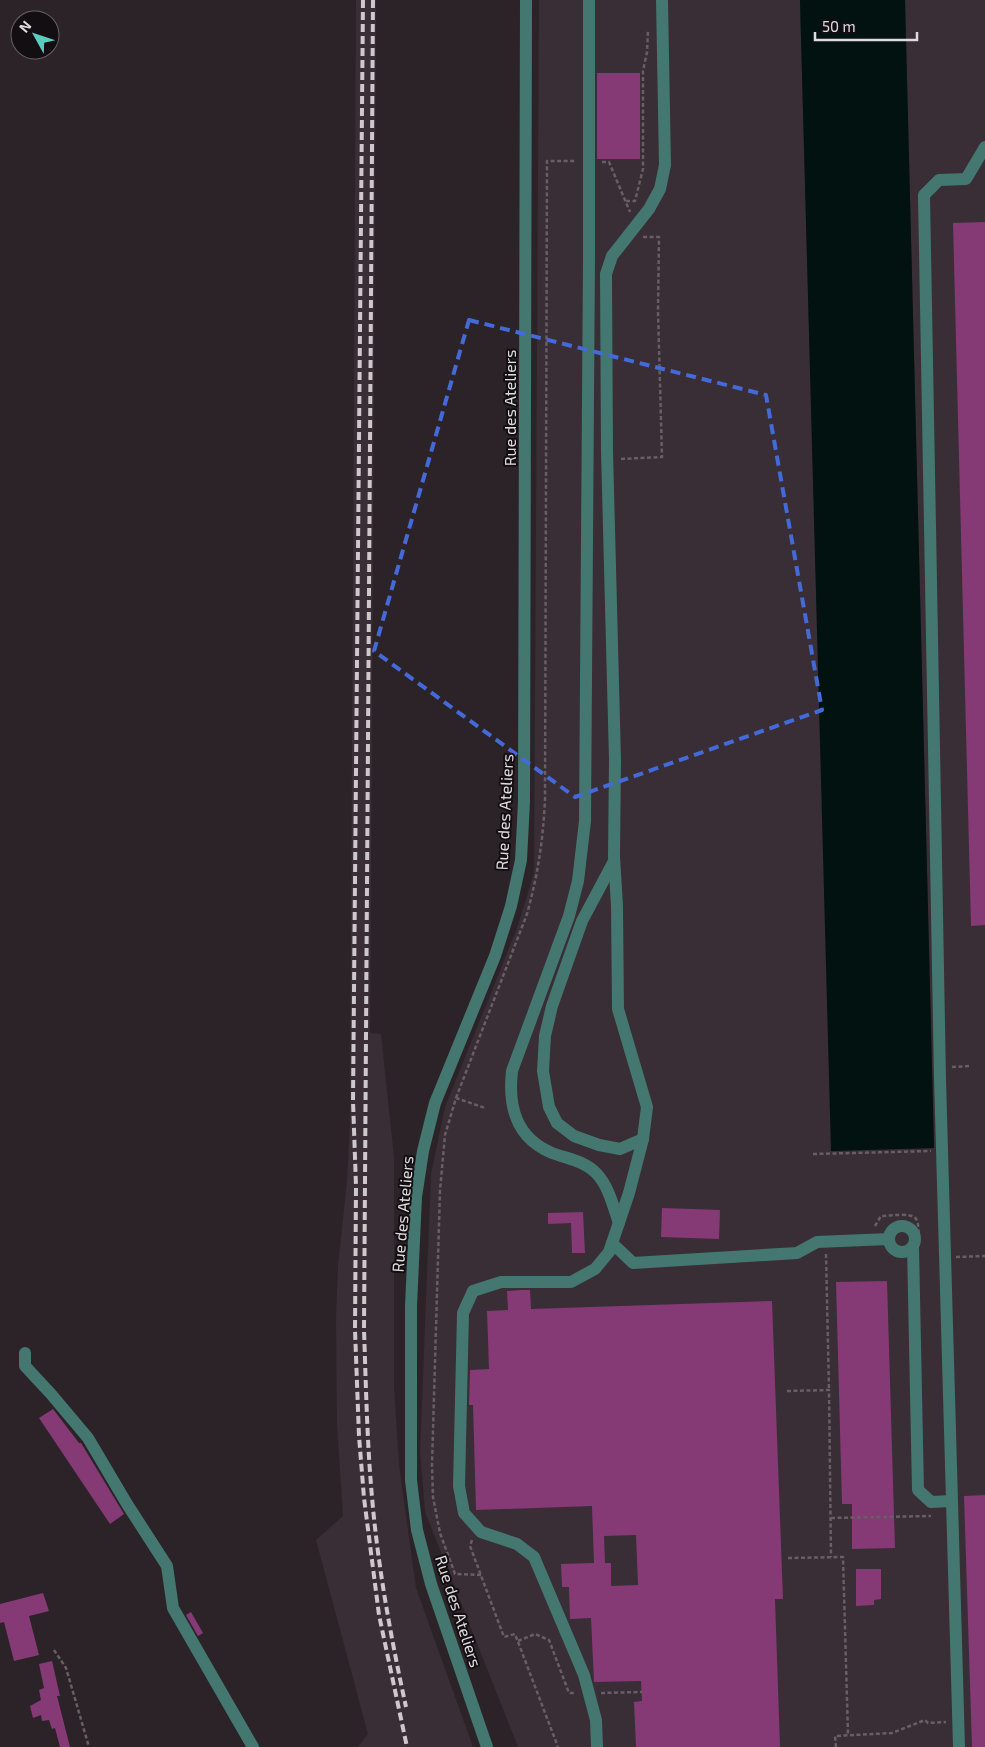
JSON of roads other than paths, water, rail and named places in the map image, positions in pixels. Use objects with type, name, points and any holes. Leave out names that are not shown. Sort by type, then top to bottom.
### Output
[{"type":"street","name":"Rue des Ateliers","points":[[487,1747],[431,1584],[417,1530],[411,1480],[411,1306],[416,1197],[423,1151],[435,1103],[495,956],[511,906],[521,860],[524,802],[526,0]]},
{"type":"street","points":[[589,0],[585,821],[580,866],[569,916],[512,1071],[510,1087],[511,1104],[518,1124],[531,1140],[551,1152],[584,1163],[598,1174],[608,1191],[618,1222]]},
{"type":"street","points":[[597,1747],[596,1720],[584,1675],[534,1557],[517,1544],[481,1532],[464,1513],[459,1486],[462,1313],[473,1291],[501,1282],[571,1282],[595,1269],[609,1252],[629,1193],[643,1139],[647,1107],[618,1009],[617,906],[614,861],[615,768],[607,451],[606,274],[612,256],[649,209],[660,189],[665,165],[662,0]]},
{"type":"street","points":[[959,1747],[942,1151],[924,195],[939,180],[966,179],[985,147]]},
{"type":"street","points":[[614,861],[582,921],[552,1006],[545,1036],[543,1071],[549,1107],[558,1123],[574,1136],[599,1145],[620,1149],[643,1139]]},
{"type":"street","points":[[916,1243],[906,1252],[898,1252],[891,1247],[890,1234],[899,1226],[908,1227],[914,1234],[916,1243],[918,1490],[931,1502],[952,1501]]},
{"type":"street","points":[[612,1243],[633,1263],[796,1253],[817,1242],[889,1239]]},
{"type":"street","points":[[25,1353],[25,1366],[88,1438],[167,1566],[174,1608],[253,1747]]},
{"type":"railway","points":[[363,0],[353,1101],[356,1186],[355,1330],[359,1436],[364,1498],[379,1615],[407,1747]]},
{"type":"railway","points":[[373,0],[364,1330],[369,1456],[375,1524],[386,1603],[406,1707]]}]
